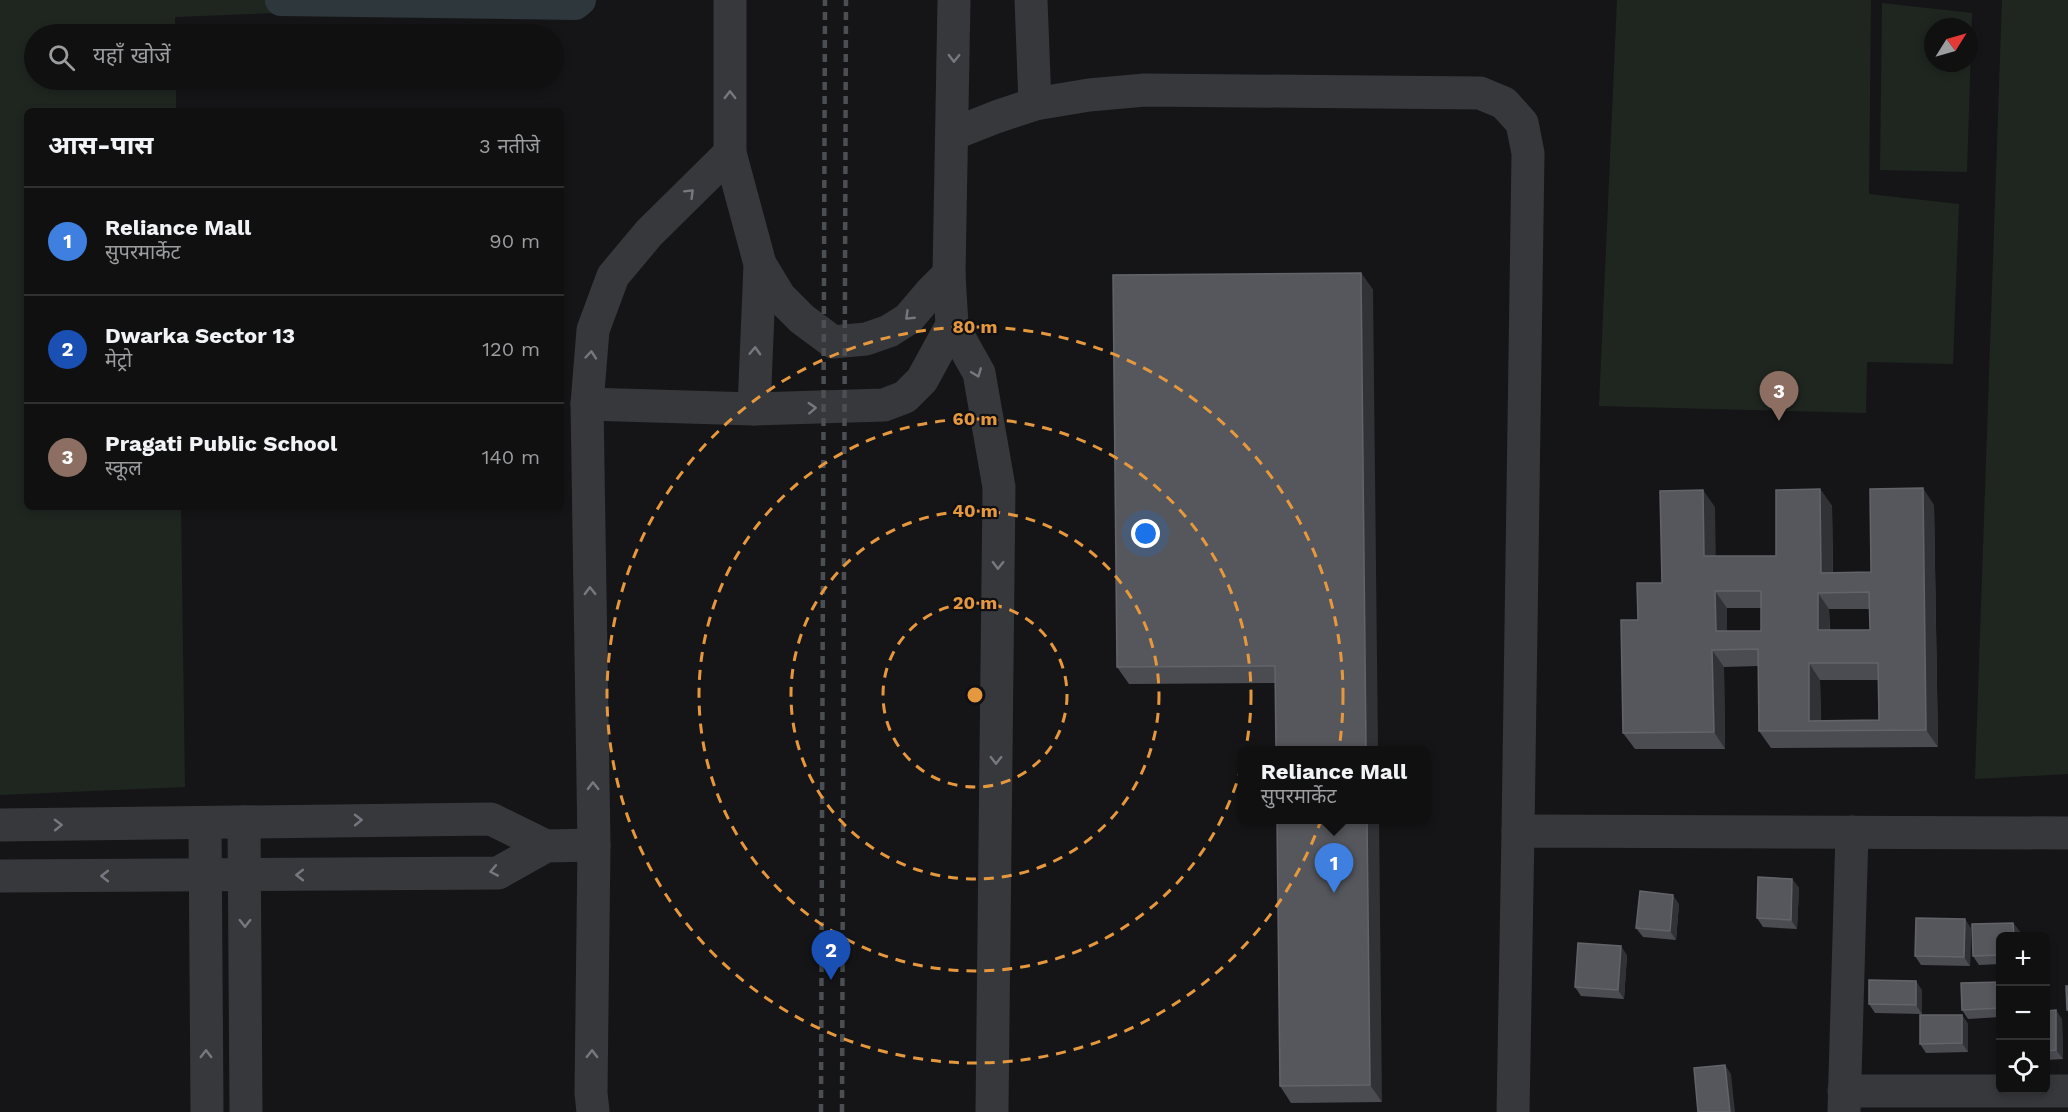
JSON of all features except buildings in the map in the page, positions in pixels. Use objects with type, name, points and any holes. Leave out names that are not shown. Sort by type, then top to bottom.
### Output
[{"type":"street","points":[[730,0],[730,153],[760,264],[780,297],[802,319],[833,342],[866,339],[889,332],[908,319],[949,274]]},
{"type":"street","points":[[954,0],[949,274],[952,325],[979,373],[999,487],[992,1112]]},
{"type":"street","points":[[1031,0],[1035,104]]},
{"type":"street","points":[[953,134],[1035,104],[1089,94],[1145,90],[1480,93],[1504,103],[1522,123],[1528,153],[1513,1112]]},
{"type":"street","points":[[593,1112],[591,1093],[594,845],[587,404],[593,330],[613,276],[649,234],[730,153]]},
{"type":"street","points":[[754,409],[760,264]]},
{"type":"street","points":[[587,404],[754,409],[884,405],[905,397],[922,380],[952,325]]},
{"type":"street","points":[[0,825],[491,819],[546,846],[594,845]]},
{"type":"street","points":[[244,822],[246,1112]]},
{"type":"street","points":[[205,823],[207,1112]]},
{"type":"street","points":[[1518,831],[2068,833]]},
{"type":"street","points":[[1852,832],[1844,1102],[2068,1091]]},
{"type":"street","points":[[0,876],[498,873],[546,846]]},
{"type":"shaded area","points":[[0,0],[595,0],[175,17],[175,24],[24,24],[24,90],[176,90],[176,108],[24,108],[24,510],[181,510],[185,787],[0,795]]},
{"type":"shaded area","points":[[1617,0],[1871,0],[1869,194],[1959,204],[1953,364],[1867,362],[1866,413],[1599,406]]},
{"type":"shaded area","points":[[2002,0],[2068,0],[2068,774],[1975,779]]},
{"type":"shaded area","points":[[1882,3],[1972,13],[1972,18],[1924,18],[1924,72],[1970,72],[1967,172],[1880,170]]},
{"type":"waterway","points":[[281,0],[575,4],[580,0]]},
{"type":"railway","points":[[821,1112],[825,0]]},
{"type":"railway","points":[[842,1112],[846,0]]},
{"type":"place","name":"Pragati Public School","points":[[1779,421]]},
{"type":"place","name":"Reliance Mall","points":[[1334,893]]},
{"type":"place","name":"Dwarka Sector 13","points":[[831,980]]}]
